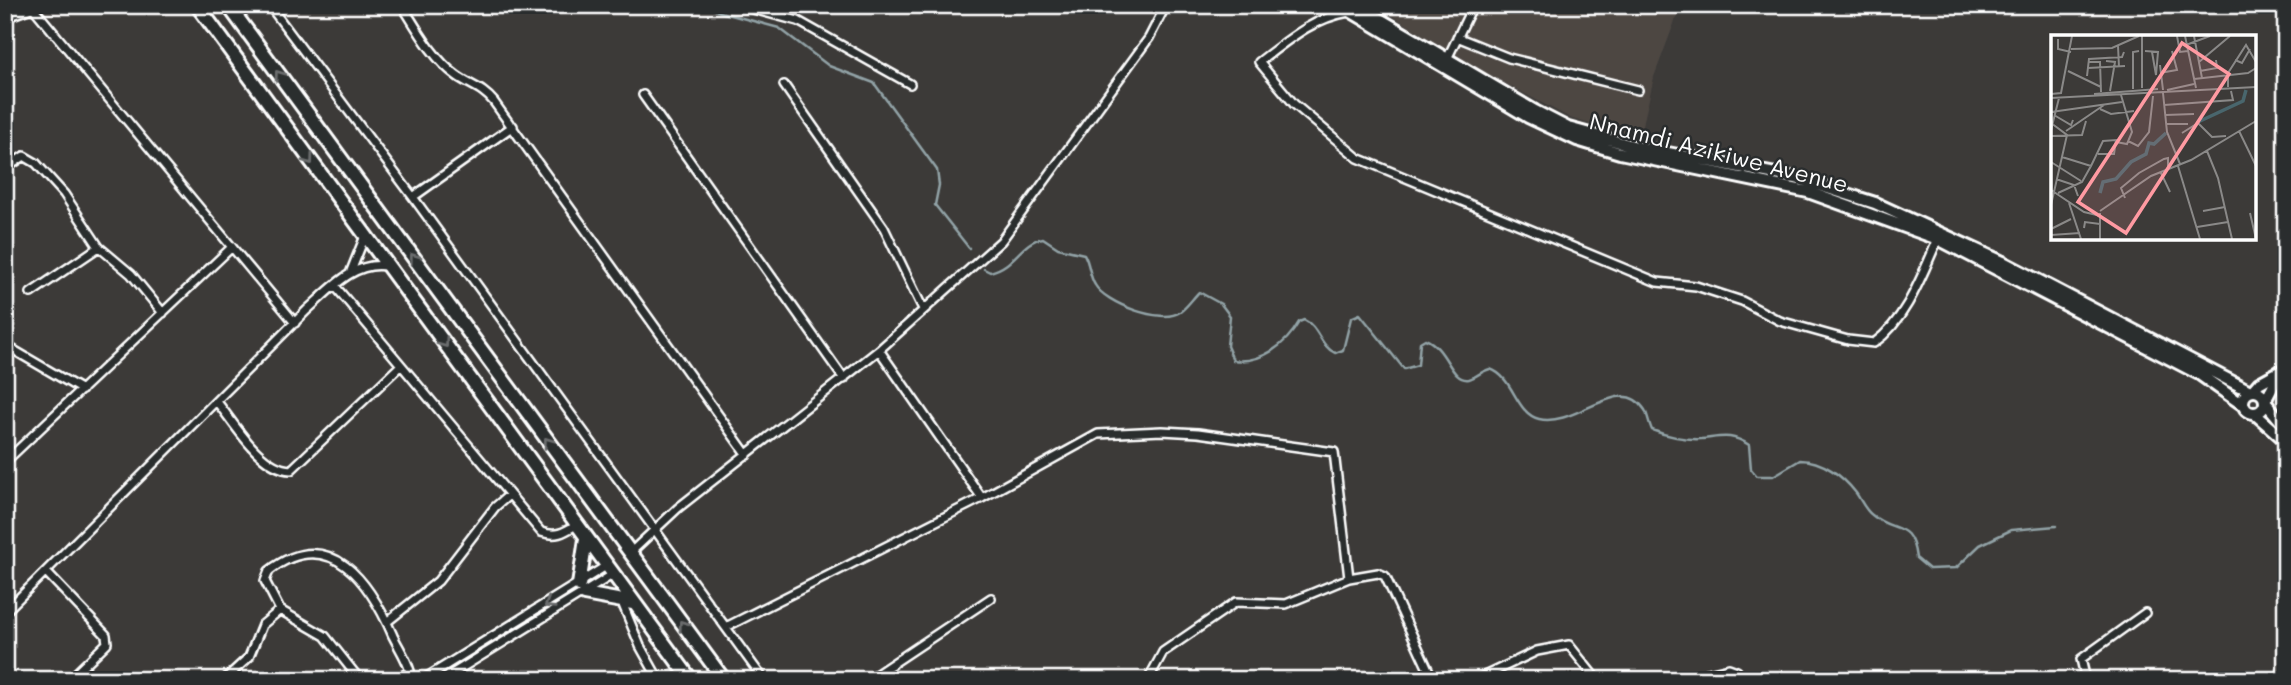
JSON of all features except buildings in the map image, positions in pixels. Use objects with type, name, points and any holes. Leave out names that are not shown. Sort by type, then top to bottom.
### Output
[{"type":"highway","points":[[197,5],[586,538],[627,601],[691,680]]},
{"type":"highway","points":[[228,5],[724,680]]},
{"type":"highway","points":[[586,538],[581,589],[627,601]]},
{"type":"main road","name":"Nnamdi Azikiwe Avenue","points":[[1348,7],[1447,59],[1535,111],[1580,132],[1637,147],[1796,178],[1911,218],[1993,256],[2251,391]]},
{"type":"main road","name":"Nnamdi Azikiwe Avenue","points":[[1348,7],[1528,117],[1577,140],[1620,153],[1808,192],[1938,239],[2199,374],[2243,405]]},
{"type":"main road","points":[[2284,369],[2259,383],[2245,395],[2243,405],[2286,441]]},
{"type":"main road","points":[[2254,413],[2261,410],[2270,387],[2284,369]]},
{"type":"main road","points":[[2251,391],[2262,395],[2286,427]]},
{"type":"street","points":[[269,5],[413,197],[764,680]]},
{"type":"street","points":[[402,5],[443,63],[458,77],[485,90],[513,126],[747,455]]},
{"type":"street","points":[[738,5],[797,21],[910,84]]},
{"type":"street","points":[[631,552],[879,350],[1001,241],[1020,219],[1149,38],[1166,5]]},
{"type":"street","points":[[1447,59],[1474,5]]},
{"type":"street","points":[[5,18],[33,6],[295,323]]},
{"type":"street","points":[[1348,7],[1307,26],[1259,62],[1294,104],[1358,158],[1594,258],[1657,282],[1696,286],[1742,301],[1780,321],[1848,340],[1874,343],[1888,333],[1915,293],[1938,239]]},
{"type":"street","points":[[1457,37],[1509,58],[1638,90]]},
{"type":"street","points":[[784,85],[884,228],[922,309]]},
{"type":"street","points":[[643,95],[844,379]]},
{"type":"street","points":[[413,197],[513,126]]},
{"type":"street","points":[[5,169],[24,156],[36,163],[64,194],[100,247],[131,274],[163,313]]},
{"type":"street","points":[[5,612],[295,323],[351,271],[365,236]]},
{"type":"street","points":[[31,293],[73,261],[100,247]]},
{"type":"street","points":[[5,462],[232,247]]},
{"type":"street","points":[[351,271],[368,266],[386,266]]},
{"type":"street","points":[[335,286],[541,532],[562,534],[576,525]]},
{"type":"street","points":[[5,345],[82,390]]},
{"type":"street","points":[[879,350],[982,498]]},
{"type":"street","points":[[217,402],[262,456],[280,470],[291,470],[401,365]]},
{"type":"street","points":[[726,627],[982,498],[1098,434],[1162,431],[1198,433],[1287,448],[1323,449],[1334,453],[1338,463],[1349,578]]},
{"type":"street","points":[[388,621],[438,581],[495,507],[509,495]]},
{"type":"street","points":[[360,680],[325,636],[280,610],[265,581],[269,571],[295,558],[322,555],[341,561],[361,578],[388,621],[410,671],[397,680]]},
{"type":"street","points":[[442,680],[609,571]]},
{"type":"street","points":[[46,572],[106,635],[107,643],[102,651],[69,680]]},
{"type":"street","points":[[1148,680],[1163,652],[1236,602],[1286,604],[1349,578],[1378,573],[1385,576],[1433,680]]},
{"type":"street","points":[[422,680],[581,589]]},
{"type":"street","points":[[868,680],[992,598]]},
{"type":"street","points":[[627,601],[640,646],[659,680]]},
{"type":"street","points":[[225,680],[249,657],[262,625],[280,610]]},
{"type":"street","points":[[2086,680],[2081,659],[2145,612]]},
{"type":"street","points":[[1482,679],[1537,651],[1569,645],[1597,680]]},
{"type":"street","points":[[1678,680],[1729,668],[1737,671],[1741,680]]},
{"type":"shaded area","points":[[1376,5],[1681,5],[1654,77],[1640,138],[1572,119],[1463,61]]},
{"type":"waterway","points":[[705,5],[720,12],[779,28],[829,66],[874,83],[937,170],[939,185],[935,205],[969,248]]},
{"type":"waterway","points":[[984,269],[990,272],[999,269],[1029,244],[1043,238],[1058,248],[1084,254],[1093,281],[1101,292],[1134,310],[1161,316],[1172,315],[1183,310],[1199,292],[1221,304],[1230,316],[1227,346],[1233,360],[1253,359],[1272,351],[1304,320],[1335,353],[1343,350],[1351,318],[1360,314],[1404,369],[1418,365],[1420,342],[1425,339],[1439,349],[1453,370],[1463,379],[1490,369],[1498,373],[1525,410],[1539,419],[1553,420],[1568,416],[1611,399],[1624,397],[1635,400],[1645,410],[1652,430],[1689,439],[1731,437],[1743,441],[1749,445],[1751,469],[1757,476],[1773,476],[1800,460],[1831,470],[1851,487],[1872,515],[1906,532],[1914,546],[1916,558],[1929,569],[1956,568],[1980,545],[2011,530],[2056,526]]}]
